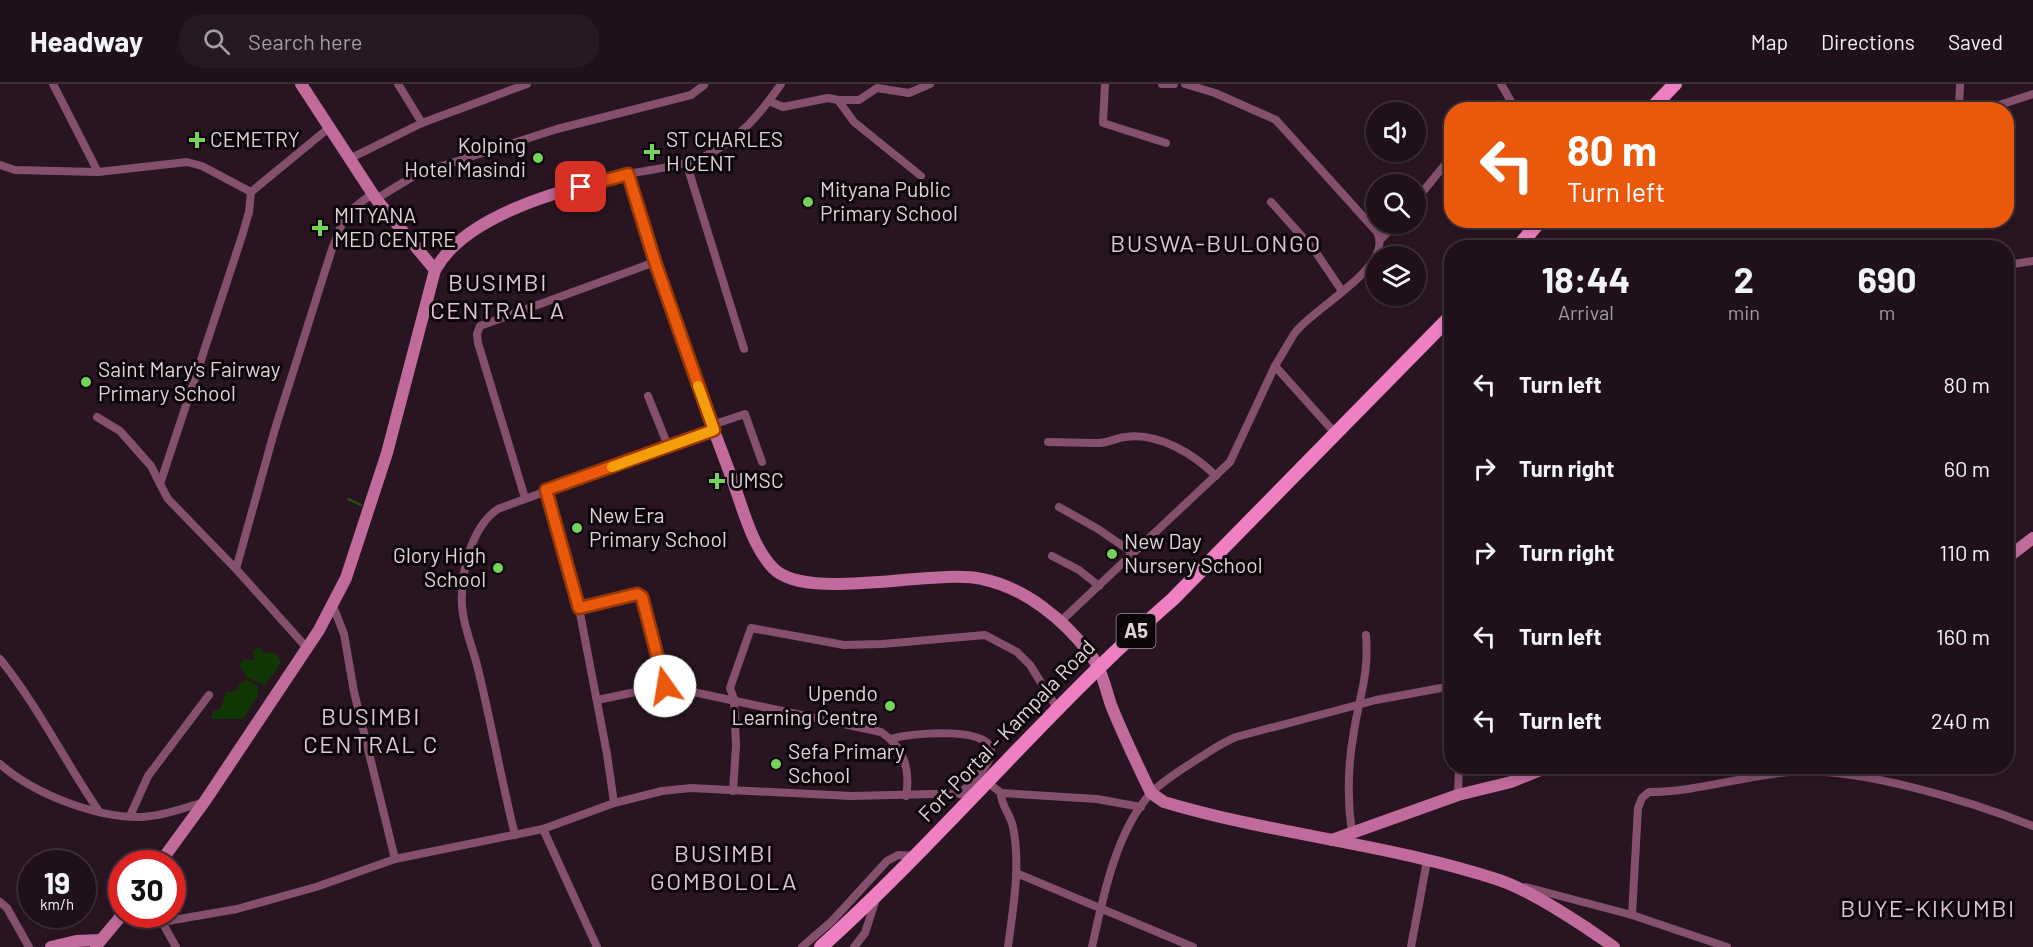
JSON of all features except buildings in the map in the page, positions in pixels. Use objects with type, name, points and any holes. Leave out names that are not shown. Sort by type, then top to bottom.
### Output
[{"type":"main road","points":[[302,84],[375,196],[435,270]]},
{"type":"main road","points":[[1658,102],[1675,84]]},
{"type":"main road","points":[[169,850],[205,801],[333,606],[358,547],[387,453],[435,270],[445,253],[492,220],[525,205],[628,174],[655,262],[713,428],[753,533],[774,569],[802,582],[860,584],[954,575],[983,579],[1010,589],[1042,606],[1061,621],[1099,667],[1119,723],[1151,793],[1164,802],[1427,861],[1501,881],[1557,910],[1614,947]]},
{"type":"main road","points":[[1524,240],[1534,228]]},
{"type":"main road","name":"Fort Portal - Kampala Road","points":[[821,947],[877,896],[915,856],[967,793],[986,781],[1099,667],[1173,599],[1444,323]]},
{"type":"main road","points":[[2014,552],[2033,537]]},
{"type":"main road","points":[[1332,840],[1458,795],[1511,782],[1530,774]]},
{"type":"main road","points":[[51,947],[76,942],[98,944],[111,928]]},
{"type":"street","points":[[53,84],[98,172]]},
{"type":"street","points":[[398,84],[422,123]]},
{"type":"street","points":[[351,158],[422,123],[527,84]]},
{"type":"street","points":[[628,174],[703,158],[754,121],[781,84]]},
{"type":"street","points":[[769,101],[783,107],[828,98],[859,100],[877,86],[909,93],[930,84]]},
{"type":"street","points":[[1105,84],[1103,123],[1166,143]]},
{"type":"street","points":[[1162,84],[1174,84]]},
{"type":"street","points":[[1185,84],[1215,93],[1276,120],[1381,239]]},
{"type":"street","points":[[1501,84],[1511,102]]},
{"type":"street","points":[[1959,102],[1960,84]]},
{"type":"street","points":[[236,570],[275,429],[330,255],[346,214],[417,174],[556,129],[691,95],[704,85]]},
{"type":"street","points":[[2008,102],[2033,94]]},
{"type":"street","points":[[838,100],[854,122],[921,176]]},
{"type":"street","points":[[160,484],[242,236],[249,212],[251,192],[330,127]]},
{"type":"street","points":[[0,165],[15,170],[98,172],[187,162],[202,166],[251,192]]},
{"type":"street","points":[[686,162],[744,349]]},
{"type":"street","points":[[1426,188],[1444,166]]},
{"type":"street","points":[[1271,202],[1315,251],[1341,291]]},
{"type":"street","points":[[1061,621],[1230,462],[1275,366],[1300,324],[1364,274],[1374,260],[1381,239],[1386,234]]},
{"type":"street","points":[[2014,264],[2033,261]]},
{"type":"street","points":[[525,498],[478,343],[477,334],[480,326],[655,262]]},
{"type":"street","points":[[1275,366],[1335,433]]},
{"type":"street","points":[[648,396],[668,447]]},
{"type":"street","points":[[515,835],[477,666],[463,615],[462,594],[478,529],[488,516],[498,509],[668,447],[745,414],[762,462]]},
{"type":"street","points":[[97,417],[120,431],[151,466],[168,499],[307,648]]},
{"type":"street","points":[[1048,442],[1101,443],[1126,437],[1154,438],[1171,444],[1207,467],[1216,476]]},
{"type":"street","points":[[546,490],[579,608],[614,803]]},
{"type":"street","points":[[1059,507],[1133,554]]},
{"type":"street","points":[[1052,556],[1079,570],[1098,586]]},
{"type":"street","points":[[579,608],[637,594],[642,597],[665,686]]},
{"type":"street","points":[[333,606],[344,634],[354,692],[395,860]]},
{"type":"street","points":[[733,791],[736,746],[734,699],[730,688],[751,628],[844,645],[984,635],[1017,652],[1030,665],[1057,708]]},
{"type":"street","points":[[1352,833],[1348,809],[1350,769],[1354,732],[1368,662],[1366,635]]},
{"type":"street","points":[[0,659],[27,694],[68,767],[99,810]]},
{"type":"street","points":[[597,700],[665,686],[880,732],[891,739],[902,752],[908,784],[906,796]]},
{"type":"street","points":[[1092,947],[1112,864],[1131,822],[1151,793],[1176,773],[1221,743],[1236,737],[1361,705],[1444,688]]},
{"type":"street","points":[[130,816],[148,776],[209,695]]},
{"type":"street","points":[[186,918],[237,909],[395,860],[543,829],[614,803],[677,789],[851,796],[967,793],[990,757],[990,748],[986,741],[970,734],[904,734],[891,739]]},
{"type":"street","points":[[0,764],[29,786],[56,798],[130,816],[159,815],[205,801]]},
{"type":"street","points":[[1458,795],[1459,774]]},
{"type":"street","points":[[1632,915],[1638,808],[1642,798],[1649,792],[1773,774]]},
{"type":"street","points":[[1838,774],[1881,781],[1959,802],[2033,826]]},
{"type":"street","points":[[986,781],[1001,793],[1097,799],[1141,807]]},
{"type":"street","points":[[1001,793],[1013,827],[1016,873],[1008,947]]},
{"type":"street","points":[[543,829],[597,947]]},
{"type":"street","points":[[802,947],[832,921],[887,861],[898,855],[915,856]]},
{"type":"street","points":[[1411,947],[1427,861]]},
{"type":"street","points":[[1016,873],[1193,947]]},
{"type":"street","points":[[1501,881],[1632,915],[1726,947]]},
{"type":"street","points":[[854,947],[865,933],[877,896]]},
{"type":"street","points":[[0,902],[7,908],[29,947]]},
{"type":"street","points":[[165,928],[176,947]]},
{"type":"green space","points":[[259,647],[264,651],[263,654],[271,652],[277,654],[281,663],[265,685],[248,678],[239,666],[244,659],[255,660],[253,651]]},
{"type":"green space","points":[[247,680],[258,686],[258,695],[243,719],[211,719],[213,711],[221,708],[226,692],[236,691],[241,682]]},
{"type":"waterway","points":[[348,499],[361,505]]},
{"type":"slow traffic","points":[[612,467],[714,430],[698,386]]},
{"type":"place","name":"CEMETRY","points":[[197,140]]},
{"type":"place","name":"ST CHARLES H CENT","points":[[652,152]]},
{"type":"place","name":"Kolping Hotel Masindi","points":[[538,158]]},
{"type":"place","name":"Mityana Public Primary School","points":[[808,202]]},
{"type":"place","name":"MITYANA MED CENTRE","points":[[320,228]]},
{"type":"place","name":"Saint Mary's Fairway Primary School","points":[[86,382]]},
{"type":"place","name":"UMSC","points":[[717,481]]},
{"type":"place","name":"New Era Primary School","points":[[577,528]]},
{"type":"place","name":"New Day Nursery School","points":[[1112,554]]},
{"type":"place","name":"Glory High School","points":[[498,568]]},
{"type":"place","name":"Upendo Learning Centre","points":[[890,706]]},
{"type":"place","name":"Sefa Primary School","points":[[776,764]]},
{"type":"district","name":"BUSWA-BULONGO","points":[[1216,244]]},
{"type":"district","name":"BUSIMBI CENTRAL A","points":[[498,297]]},
{"type":"district","name":"BUSIMBI CENTRAL C","points":[[371,731]]},
{"type":"district","name":"BUSIMBI GOMBOLOLA","points":[[724,868]]},
{"type":"district","name":"BUYE-KIKUMBI","points":[[1928,909]]},
{"type":"route","points":[[581,187],[628,174],[655,262],[714,430],[546,490],[579,608],[637,594],[642,597],[646,604],[665,686]]}]
